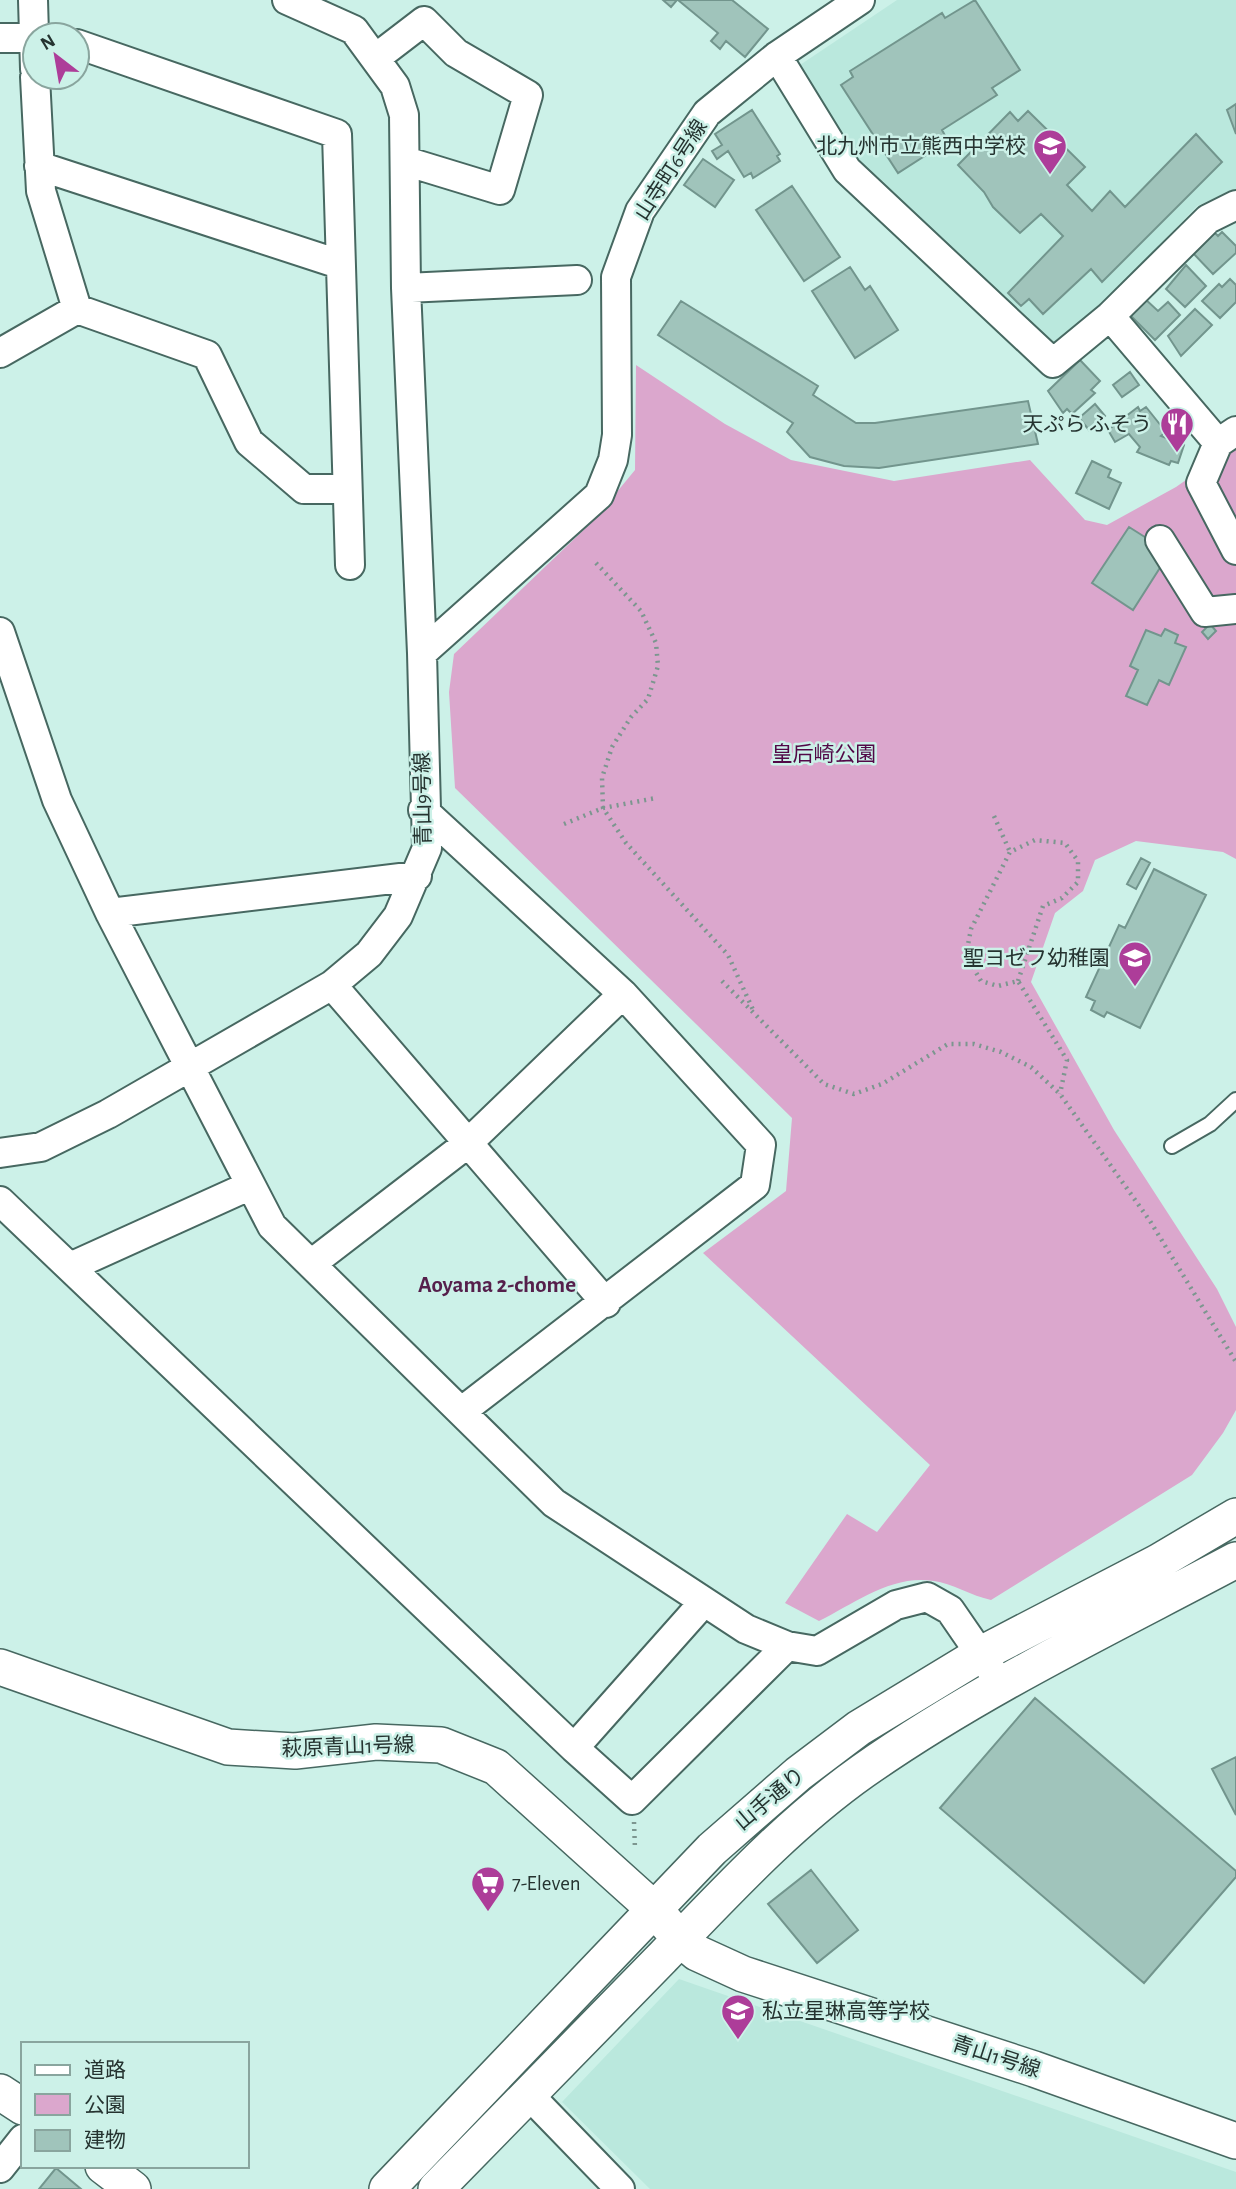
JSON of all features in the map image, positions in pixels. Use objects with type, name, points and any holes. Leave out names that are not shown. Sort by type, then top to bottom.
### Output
[{"type":"street","points":[[33,0],[34,21]]},
{"type":"street","name":"青山9号線","points":[[0,1153],[41,1147],[108,1114],[332,985],[369,954],[398,916],[427,848],[423,810],[422,653],[406,288],[404,115],[395,86],[377,57],[354,30],[287,0]]},
{"type":"street","name":"山寺町6号線","points":[[422,653],[599,495],[613,460],[617,435],[614,371],[616,277],[640,211],[671,161],[707,113],[843,4]]},
{"type":"street","points":[[377,57],[424,21],[456,53],[528,95],[500,190],[405,161]]},
{"type":"street","points":[[0,38],[21,38]]},
{"type":"street","points":[[91,49],[337,134],[350,565]]},
{"type":"street","points":[[777,56],[847,170],[1053,363],[1110,316],[1208,219],[1233,212]]},
{"type":"street","points":[[36,91],[41,191],[77,309]]},
{"type":"street","points":[[39,166],[339,264]]},
{"type":"street","points":[[406,288],[577,280]]},
{"type":"street","points":[[0,353],[77,309],[207,355],[250,442],[304,489],[347,489]]},
{"type":"street","points":[[1110,316],[1227,437],[1201,483],[1236,550]]},
{"type":"street","points":[[1160,540],[1205,612],[1236,609]]},
{"type":"street","points":[[0,632],[57,800],[110,913],[272,1226],[554,1503],[703,1602],[746,1629],[787,1646],[817,1651],[896,1605],[927,1597],[950,1610],[1002,1685]]},
{"type":"street","points":[[423,810],[623,994],[761,1145],[755,1185],[606,1303],[462,1411]]},
{"type":"street","points":[[110,913],[417,876]]},
{"type":"street","points":[[332,985],[606,1303]]},
{"type":"street","points":[[311,1264],[467,1144],[623,994]]},
{"type":"street","points":[[70,1267],[249,1186]]},
{"type":"street","points":[[0,1201],[574,1748],[632,1800],[787,1646]]},
{"type":"street","name":"山手通り","points":[[387,2189],[712,1849],[779,1788],[859,1728],[981,1654],[1158,1562],[1236,1516]]},
{"type":"street","name":"山手通り","points":[[436,2189],[793,1826],[862,1772],[1002,1685],[1236,1560]]},
{"type":"street","points":[[574,1748],[703,1602]]},
{"type":"street","name":"萩原青山1号線","points":[[0,1667],[228,1747],[295,1751],[376,1742],[441,1745],[496,1767],[562,1823],[636,1895],[656,1910],[680,1939]]},
{"type":"street","name":"青山1号線","points":[[680,1939],[697,1953],[743,1974],[1034,2069],[1236,2141]]},
{"type":"street","points":[[0,2092],[21,2106]]},
{"type":"street","points":[[529,2095],[620,2189]]},
{"type":"street","points":[[0,2168],[21,2142]]},
{"type":"street","points":[[106,2168],[133,2189]]},
{"type":"lane","points":[[1172,1146],[1210,1124],[1236,1100]]},
{"type":"path","points":[[596,563],[641,611],[656,643],[658,666],[648,699],[611,747],[602,778],[603,808],[626,843],[727,955],[755,1016]]},
{"type":"path","points":[[564,824],[603,808],[656,798]]},
{"type":"path","points":[[994,816],[1010,852]]},
{"type":"path","points":[[1035,840],[1065,843],[1078,861],[1078,882],[1062,898],[1043,906],[1017,981],[998,986],[981,981],[966,955],[971,929],[1010,852],[1035,840]]},
{"type":"path","points":[[722,981],[824,1084],[854,1094],[882,1084],[948,1044],[974,1044],[1000,1052],[1031,1067],[1059,1094],[1150,1221],[1236,1362]]},
{"type":"path","points":[[1017,981],[1067,1060],[1059,1094]]},
{"type":"shaded area","name":"北九州市立熊西中学校","points":[[897,0],[1236,0],[1236,189],[1197,206],[1063,344],[1049,347],[851,164],[796,75],[800,65]]},
{"type":"shaded area","name":"私立星琳高等学校","points":[[679,1979],[1236,2172],[1236,2189],[650,2189],[562,2102]]},
{"type":"green space","name":"皇后崎公園","points":[[636,365],[725,424],[791,460],[894,481],[1030,460],[1085,520],[1107,525],[1176,487],[1236,445],[1236,859],[1223,852],[1136,841],[1095,860],[1083,891],[1055,913],[1031,982],[1114,1130],[1217,1289],[1236,1327],[1236,1410],[1223,1433],[1192,1475],[991,1600],[941,1582],[918,1580],[874,1592],[819,1621],[785,1603],[847,1514],[877,1532],[930,1465],[703,1253],[786,1191],[792,1118],[455,788],[449,692],[454,654],[593,521],[635,470]]},
{"type":"building","points":[[663,0],[677,0],[671,7]]},
{"type":"building","points":[[678,0],[732,0],[768,29],[745,57],[726,41],[720,49],[711,41],[718,33]]},
{"type":"building","points":[[975,0],[1020,70],[992,88],[997,95],[942,130],[948,141],[898,173],[841,85],[853,77],[850,71],[942,13],[945,18]]},
{"type":"building","points":[[1236,104],[1236,134],[1227,110]]},
{"type":"building","points":[[752,110],[780,154],[777,156],[780,161],[753,178],[751,173],[744,177],[728,151],[717,159],[712,151],[722,145],[715,134]]},
{"type":"building","points":[[1028,111],[1085,167],[1067,185],[1092,211],[1110,191],[1125,207],[1196,134],[1222,162],[1102,282],[1091,269],[1043,314],[1029,299],[1021,306],[1008,293],[1063,236],[1041,214],[1020,233],[993,207],[984,192],[958,165],[1010,112],[1018,121]]},
{"type":"building","points":[[703,159],[734,180],[715,207],[684,185]]},
{"type":"building","points":[[792,186],[840,257],[804,281],[756,210]]},
{"type":"building","points":[[1213,231],[1218,236],[1222,232],[1236,246],[1236,253],[1213,274],[1192,252]]},
{"type":"building","points":[[1186,265],[1206,286],[1185,307],[1166,289]]},
{"type":"building","points":[[850,267],[865,290],[870,286],[898,330],[855,358],[812,291]]},
{"type":"building","points":[[1230,279],[1236,285],[1236,302],[1220,318],[1202,301],[1219,284],[1222,287]]},
{"type":"building","points":[[1144,298],[1158,311],[1168,302],[1180,315],[1155,340],[1129,314]]},
{"type":"building","points":[[681,301],[818,386],[813,395],[856,423],[875,423],[1028,401],[1038,444],[879,468],[844,466],[810,457],[787,432],[793,423],[658,335]]},
{"type":"building","points":[[1195,309],[1212,325],[1181,356],[1168,336]]},
{"type":"building","points":[[1080,360],[1100,381],[1091,390],[1095,393],[1072,414],[1067,409],[1063,413],[1048,391]]},
{"type":"building","points":[[1130,372],[1139,385],[1122,397],[1113,385]]},
{"type":"building","points":[[1095,404],[1105,416],[1089,430],[1079,418]]},
{"type":"building","points":[[1138,407],[1140,411],[1146,407],[1166,432],[1161,436],[1184,445],[1178,463],[1171,461],[1169,465],[1137,452],[1140,447],[1129,434],[1115,442],[1108,430]]},
{"type":"building","points":[[1092,461],[1111,470],[1108,477],[1121,483],[1109,509],[1076,493]]},
{"type":"building","points":[[1129,527],[1159,546],[1153,556],[1163,563],[1133,610],[1092,583]]},
{"type":"building","points":[[1210,624],[1216,631],[1208,639],[1202,632]]},
{"type":"building","points":[[1165,629],[1178,635],[1175,643],[1186,647],[1169,685],[1159,680],[1147,705],[1126,696],[1138,670],[1130,666],[1146,630],[1161,636]]},
{"type":"building","points":[[1141,858],[1150,863],[1136,889],[1127,884]]},
{"type":"building","points":[[1154,869],[1206,895],[1140,1028],[1107,1012],[1104,1017],[1091,1010],[1095,1001],[1086,997],[1119,925],[1125,928]]},
{"type":"building","points":[[1035,1698],[1236,1871],[1236,1877],[1144,1983],[940,1808]]},
{"type":"building","points":[[1236,1757],[1236,1815],[1212,1769]]},
{"type":"building","points":[[811,1870],[858,1930],[817,1963],[768,1904]]},
{"type":"building","points":[[56,2168],[81,2189],[39,2189]]},
{"type":"place","name":"北九州市立熊西中学校","points":[[1050,176]]},
{"type":"place","name":"天ぷら ふそう","points":[[1177,454]]},
{"type":"place","name":"聖ヨゼフ幼稚園","points":[[1135,988]]},
{"type":"place","name":"7-Eleven","points":[[488,1913]]},
{"type":"place","name":"私立星琳高等学校","points":[[738,2041]]},
{"type":"district","name":"Aoyama 2-chome","points":[[497,1285]]}]
